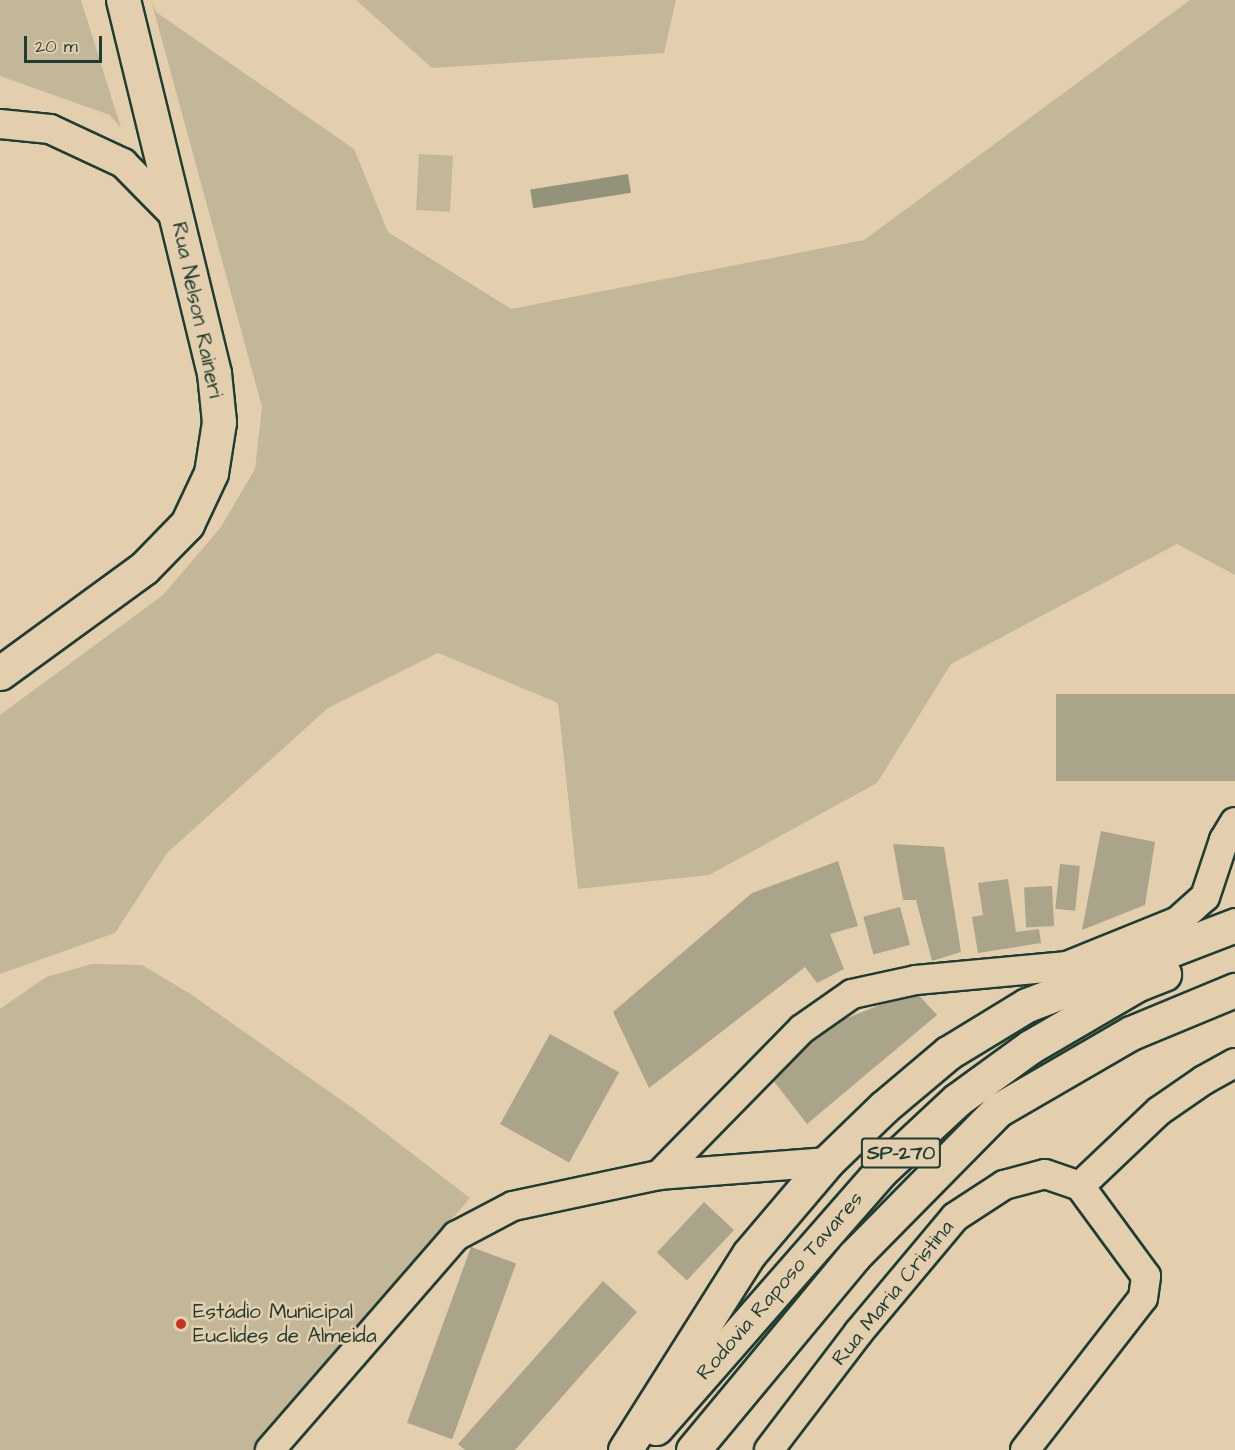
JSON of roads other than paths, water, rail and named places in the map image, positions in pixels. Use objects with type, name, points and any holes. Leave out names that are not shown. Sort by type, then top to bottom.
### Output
[{"type":"main road","name":"Rua Nelson Raineri","points":[[0,674],[144,568],[187,524],[212,473],[219,422],[214,373],[179,220],[123,0]]},
{"type":"main road","points":[[625,1450],[749,1254],[827,1162],[884,1107],[948,1053],[1027,1005],[1235,925]]},
{"type":"main road","name":"Rodovia Raposo Tavares","points":[[637,1450],[883,1170],[957,1100],[1030,1047],[1138,984],[1235,945]]},
{"type":"main road","name":"Rodovia Raposo Tavares","points":[[693,1450],[854,1256],[998,1110],[1131,1033],[1235,990]]},
{"type":"street","points":[[0,124],[50,129],[123,163],[179,220]]},
{"type":"street","points":[[659,1175],[802,1029],[852,994],[916,980],[1067,966],[1178,921],[1205,897],[1224,840],[1235,822]]},
{"type":"street","points":[[1025,1450],[1143,1298],[1146,1276],[1080,1186],[1160,1111],[1235,1063]]},
{"type":"street","points":[[270,1450],[456,1236],[513,1206],[659,1175],[827,1162]]},
{"type":"street","name":"Rua Maria Cristina","points":[[769,1450],[858,1333],[955,1216],[1004,1185],[1045,1174],[1080,1186]]},
{"type":"place","name":"Estádio Municipal Euclides de Almeida","points":[[181,1324]]}]
